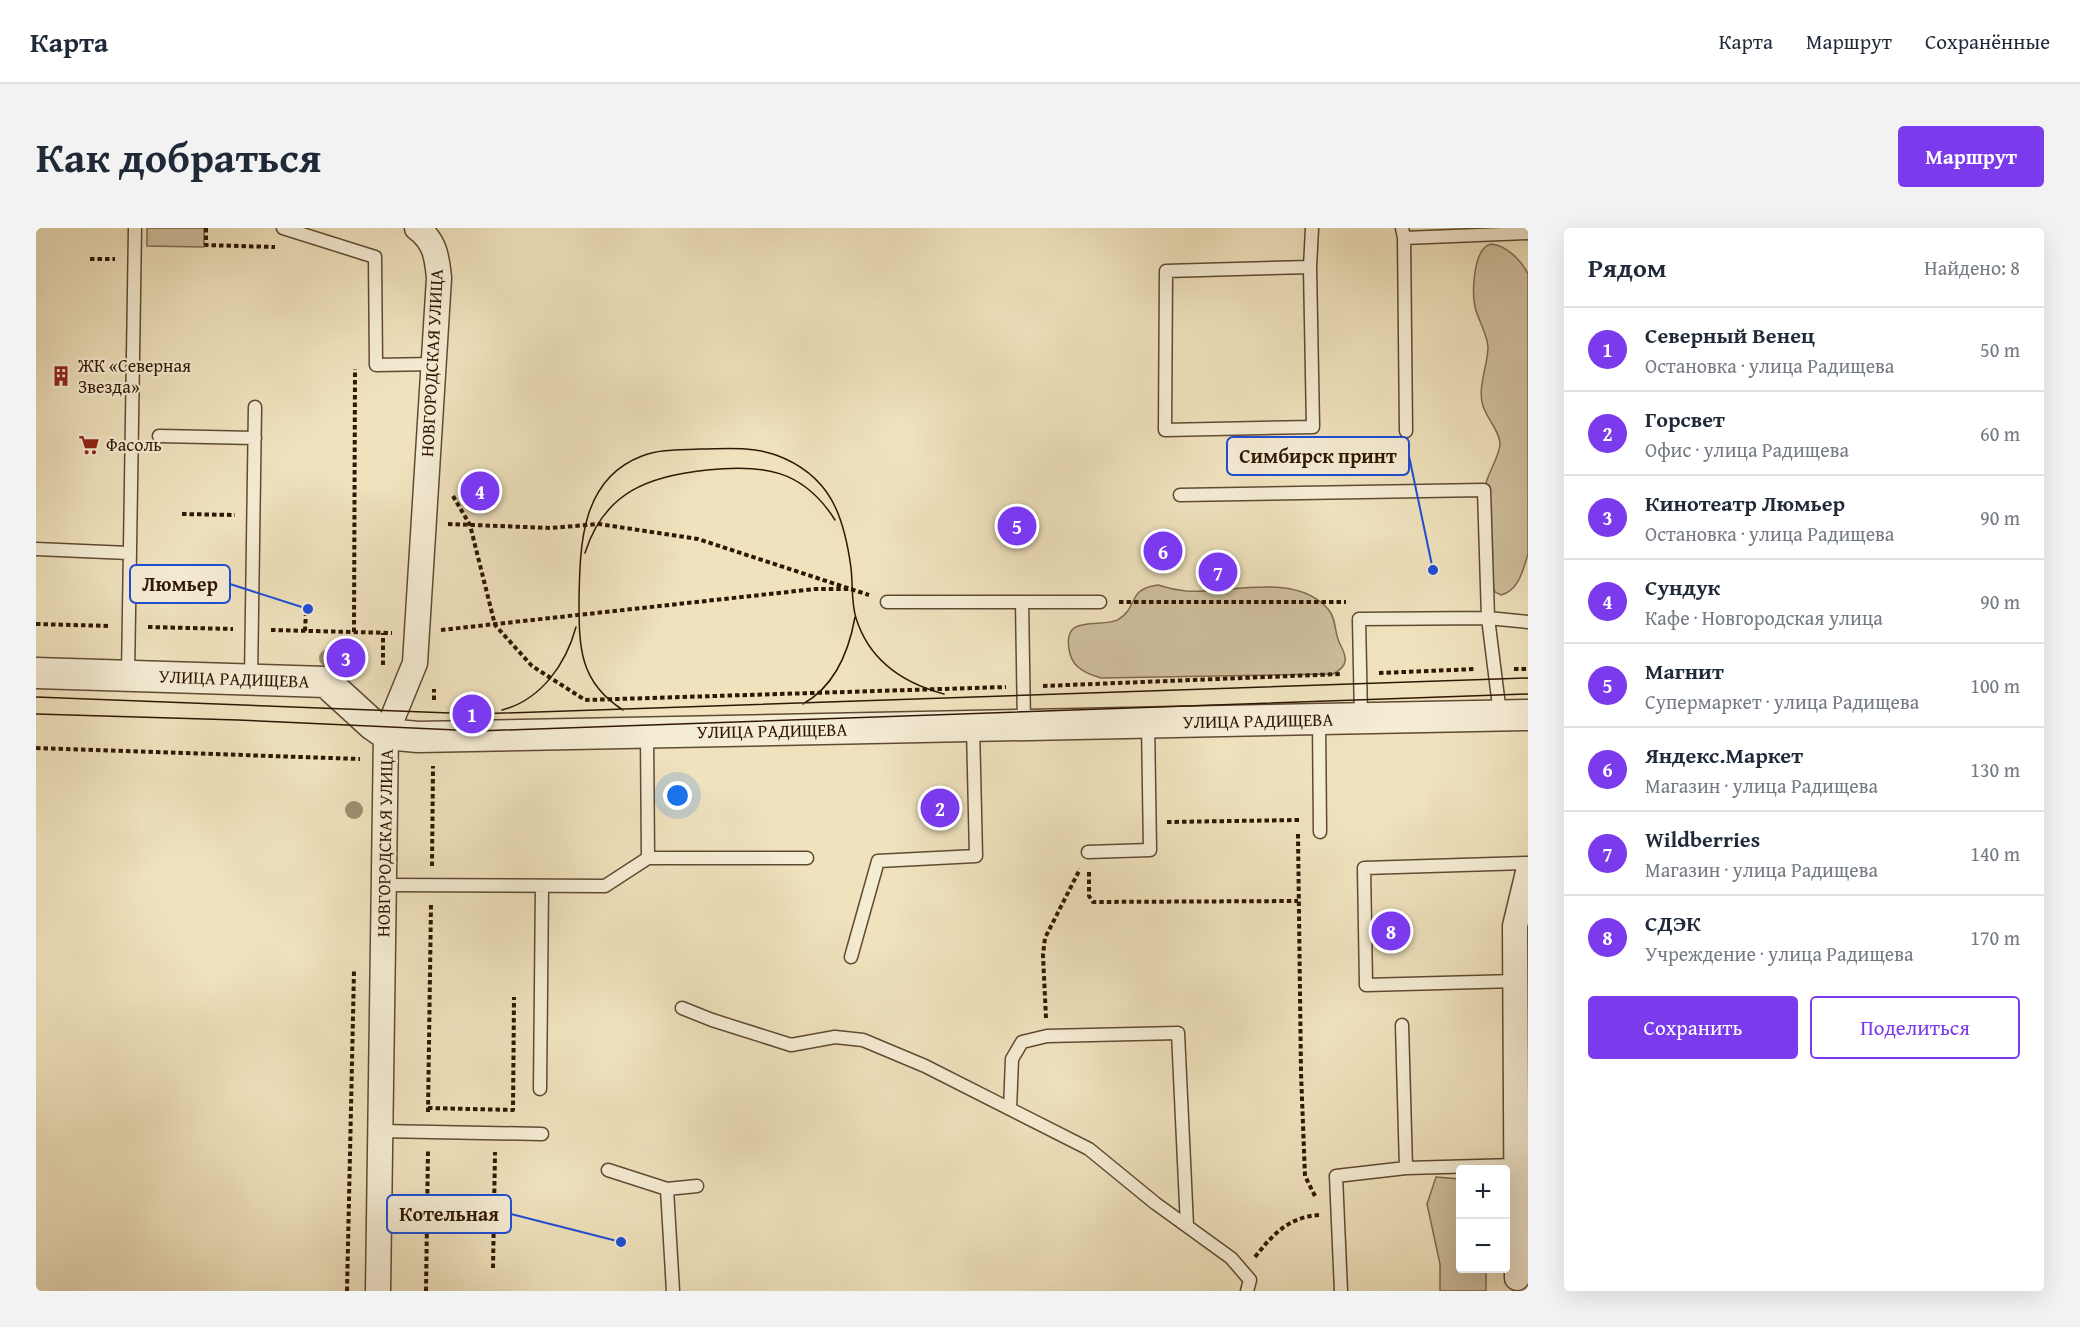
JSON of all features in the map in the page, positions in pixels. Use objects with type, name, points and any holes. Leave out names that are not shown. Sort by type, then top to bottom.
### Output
[{"type":"street","name":"НОВГОРОДСКАЯ УЛИЦА","points":[[378,1291],[387,734],[415,663],[439,278],[437,255],[428,231]]},
{"type":"street","name":"УЛИЦА РАДИЩЕВА","points":[[36,673],[326,682],[373,725],[387,734],[418,737],[1514,715]]},
{"type":"street","points":[[1523,1278],[1516,1165],[1516,917],[1528,872]]},
{"type":"lane","points":[[128,676],[135,228]]},
{"type":"lane","points":[[283,228],[375,257],[376,365],[434,364]]},
{"type":"lane","points":[[1310,267],[1166,270],[1166,430],[1313,427],[1310,267],[1312,228]]},
{"type":"lane","points":[[1406,431],[1403,233],[1528,233]]},
{"type":"lane","points":[[251,680],[255,407]]},
{"type":"lane","points":[[159,436],[255,438]]},
{"type":"lane","points":[[1180,495],[1484,490],[1488,618],[1494,668],[1514,715]]},
{"type":"lane","points":[[36,549],[129,553]]},
{"type":"lane","points":[[887,602],[1100,602]]},
{"type":"lane","points":[[1022,602],[1024,726]]},
{"type":"lane","points":[[1360,718],[1359,619],[1488,618],[1528,622]]},
{"type":"lane","points":[[1319,719],[1320,832]]},
{"type":"lane","points":[[1088,852],[1150,850],[1148,723]]},
{"type":"lane","points":[[851,957],[878,861],[975,856],[974,727]]},
{"type":"lane","points":[[647,734],[648,858]]},
{"type":"lane","points":[[384,885],[605,886],[648,858],[807,858]]},
{"type":"lane","points":[[1516,981],[1366,985],[1364,868],[1528,863]]},
{"type":"lane","points":[[540,1089],[542,886]]},
{"type":"lane","points":[[682,1008],[791,1045],[836,1036],[863,1040],[925,1066],[1089,1149],[1155,1203],[1231,1258],[1250,1280],[1247,1291]]},
{"type":"lane","points":[[1402,1025],[1406,1168]]},
{"type":"lane","points":[[1010,1109],[1012,1059],[1022,1042],[1047,1036],[1178,1033],[1187,1226]]},
{"type":"lane","points":[[380,1131],[542,1134]]},
{"type":"lane","points":[[1341,1291],[1336,1176],[1406,1168],[1516,1165]]},
{"type":"lane","points":[[609,1170],[667,1190],[697,1186]]},
{"type":"lane","points":[[667,1190],[673,1291]]},
{"type":"path","points":[[206,228],[206,245],[277,247]]},
{"type":"path","points":[[90,259],[116,259]]},
{"type":"path","points":[[354,632],[355,363]]},
{"type":"path","points":[[450,490],[470,525],[495,625],[532,666],[585,700],[1023,687],[1494,668],[1528,669]]},
{"type":"path","points":[[182,514],[253,515]]},
{"type":"path","points":[[36,624],[417,632],[815,589],[852,589],[698,539],[599,524],[550,528],[424,523]]},
{"type":"path","points":[[1100,602],[1347,602]]},
{"type":"path","points":[[305,631],[306,611]]},
{"type":"path","points":[[382,665],[383,633]]},
{"type":"path","points":[[36,748],[366,759]]},
{"type":"path","points":[[426,1291],[433,759]]},
{"type":"path","points":[[1243,1272],[1265,1244],[1284,1227],[1302,1216],[1324,1215],[1305,1176],[1298,901],[1299,809]]},
{"type":"path","points":[[1149,823],[1299,820]]},
{"type":"path","points":[[1088,852],[1089,896],[1093,902],[1298,901]]},
{"type":"path","points":[[1047,1036],[1043,955],[1045,938],[1088,852]]},
{"type":"path","points":[[428,1108],[513,1110],[513,998]]},
{"type":"path","points":[[493,1268],[495,1133]]},
{"type":"shaded area","points":[[147,228],[204,228],[204,247],[147,246]]},
{"type":"shaded area","points":[[1491,244],[1502,247],[1512,254],[1528,274],[1528,554],[1516,584],[1501,595],[1495,592],[1491,581],[1486,483],[1500,444],[1498,434],[1481,399],[1488,347],[1475,307],[1474,291],[1475,271],[1480,253]]},
{"type":"shaded area","points":[[1158,585],[1186,591],[1280,587],[1314,597],[1328,609],[1333,617],[1338,640],[1345,657],[1344,664],[1333,674],[1101,678],[1087,673],[1075,664],[1070,654],[1068,640],[1071,632],[1077,626],[1112,622],[1119,619],[1129,609],[1137,594],[1148,587]]},
{"type":"shaded area","points":[[1436,1177],[1456,1179],[1456,1273],[1486,1273],[1486,1291],[1440,1291],[1440,1264],[1427,1204]]},
{"type":"tram line","points":[[623,710],[598,688],[584,662],[579,616],[579,578],[583,536],[596,497],[607,480],[622,467],[642,456],[678,450],[757,450],[794,463],[810,474],[831,499],[844,531],[851,568],[854,612],[869,646],[879,658],[902,676],[944,694]]},
{"type":"tram line","points":[[585,553],[593,532],[604,515],[631,491],[666,477],[707,470],[746,468],[780,474],[795,480],[809,490],[823,503],[835,520]]},
{"type":"tram line","points":[[803,704],[824,688],[832,678],[849,642],[855,617]]},
{"type":"tram line","points":[[502,710],[529,698],[550,679],[566,654],[576,627]]},
{"type":"tram line","points":[[36,697],[476,714],[1528,678]]},
{"type":"tram line","points":[[36,714],[478,731],[1528,694]]},
{"type":"place","name":"ЖК «Северная Звезда»","points":[[61,376]]},
{"type":"place","name":"Фасоль","points":[[89,445]]},
{"type":"place","name":"Сундук","points":[[480,491]]},
{"type":"place","name":"Магнит","points":[[1017,526]]},
{"type":"place","name":"Яндекс.Маркет","points":[[1163,551]]},
{"type":"place","name":"Симбирск принт","points":[[1433,570]]},
{"type":"place","name":"Wildberries","points":[[1218,572]]},
{"type":"place","name":"Люмьер","points":[[308,609]]},
{"type":"place","name":"Кинотеатр Люмьер","points":[[346,658]]},
{"type":"place","name":"Северный Венец","points":[[472,714]]},
{"type":"place","name":"Горсвет","points":[[940,808]]},
{"type":"place","name":"СДЭК","points":[[1391,931]]},
{"type":"place","name":"Котельная","points":[[621,1242]]}]
